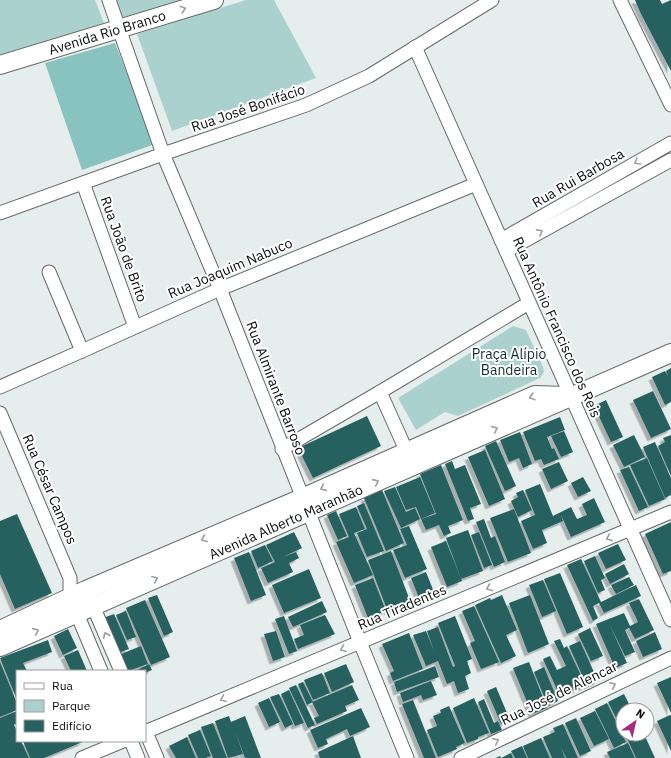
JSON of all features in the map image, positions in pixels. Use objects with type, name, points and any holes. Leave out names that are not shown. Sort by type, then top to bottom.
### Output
[{"type":"main road","name":"Avenida Rio Branco","points":[[0,65],[214,0]]},
{"type":"main road","name":"Avenida Alberto Maranhão","points":[[0,630],[82,601],[410,458],[535,395],[570,396],[671,353]]},
{"type":"main road","name":"Avenida Alberto Maranhão","points":[[0,647],[82,601]]},
{"type":"street","name":"Rua Almirante Barroso","points":[[108,0],[163,154],[220,288],[282,448],[407,758]]},
{"type":"street","name":"Rua José Bonifácio","points":[[0,213],[163,154],[306,105],[369,76],[492,0]]},
{"type":"street","points":[[620,0],[671,105]]},
{"type":"street","name":"Rua Antônio Francisco dos Reis","points":[[414,47],[671,620]]},
{"type":"street","name":"Rua Rui Barbosa","points":[[503,245],[583,193],[671,143]]},
{"type":"street","name":"Rua Rui Barbosa","points":[[503,245],[589,205],[671,160]]},
{"type":"street","name":"Rua João de Brito","points":[[83,183],[135,327]]},
{"type":"street","name":"Rua Joaquim Nabuco","points":[[0,387],[220,288],[476,184]]},
{"type":"street","points":[[583,193],[589,205]]},
{"type":"street","points":[[49,272],[82,351]]},
{"type":"street","points":[[282,448],[380,392],[529,302]]},
{"type":"street","points":[[380,392],[410,458]]},
{"type":"street","name":"Rua César Campos","points":[[0,413],[70,578],[82,601],[101,670]]},
{"type":"street","name":"Rua Tiradentes","points":[[146,731],[671,512]]},
{"type":"street","points":[[82,601],[120,670]]},
{"type":"street","name":"Rua José de Alencar","points":[[461,758],[671,658]]},
{"type":"street","points":[[146,733],[157,758]]},
{"type":"street","points":[[82,758],[121,742]]},
{"type":"street","points":[[131,742],[138,758]]},
{"type":"green space","points":[[0,0],[95,0],[104,23],[0,58]]},
{"type":"green space","points":[[114,0],[183,0],[120,19]]},
{"type":"green space","points":[[246,0],[274,0],[316,78],[172,131],[137,34]]},
{"type":"green space","name":"Praça Alípio Bandeira","points":[[513,326],[526,330],[543,367],[544,372],[540,378],[458,416],[445,412],[416,430],[398,398]]},
{"type":"shaded area","points":[[115,43],[155,144],[82,170],[45,63]]},
{"type":"building","points":[[635,0],[660,0],[662,4],[671,0],[671,71],[641,14]]},
{"type":"building","points":[[671,368],[671,402],[665,405],[652,377],[665,371],[668,376],[666,371]]},
{"type":"building","points":[[653,391],[671,429],[651,438],[633,400]]},
{"type":"building","points":[[606,400],[623,437],[611,442],[594,406]]},
{"type":"building","points":[[367,416],[381,446],[313,478],[298,448]]},
{"type":"building","points":[[560,417],[565,430],[547,437],[552,449],[554,448],[559,459],[544,465],[541,459],[535,461],[523,432]]},
{"type":"building","points":[[564,431],[573,452],[561,457],[551,436]]},
{"type":"building","points":[[520,432],[532,464],[523,468],[519,458],[509,462],[500,440]]},
{"type":"building","points":[[634,435],[645,457],[624,467],[613,445]]},
{"type":"building","points":[[671,435],[671,476],[658,446],[665,442],[663,438]]},
{"type":"building","points":[[496,441],[516,486],[505,491],[485,446]]},
{"type":"building","points":[[655,442],[671,478],[671,495],[665,498],[643,447]]},
{"type":"building","points":[[485,450],[505,499],[489,506],[468,457]]},
{"type":"building","points":[[647,458],[665,499],[649,506],[630,465]]},
{"type":"building","points":[[452,461],[455,469],[465,465],[481,504],[470,508],[474,519],[468,521],[445,464]]},
{"type":"building","points":[[559,462],[568,481],[551,489],[542,469]]},
{"type":"building","points":[[441,465],[463,520],[448,526],[451,533],[444,536],[439,525],[426,530],[421,519],[436,514],[420,474]]},
{"type":"building","points":[[629,467],[648,507],[639,511],[620,470]]},
{"type":"building","points":[[420,477],[435,513],[421,519],[416,507],[406,510],[396,487]]},
{"type":"building","points":[[583,477],[591,491],[578,497],[571,483]]},
{"type":"building","points":[[540,484],[553,516],[571,507],[577,519],[587,515],[582,504],[594,498],[605,522],[571,537],[561,515],[563,521],[542,530],[547,543],[533,549],[521,521],[535,515],[525,490]]},
{"type":"building","points":[[395,487],[406,512],[415,508],[420,519],[401,528],[384,491]]},
{"type":"building","points":[[382,490],[404,543],[386,551],[364,498]]},
{"type":"building","points":[[523,490],[532,510],[518,517],[511,501],[518,497],[516,493]]},
{"type":"building","points":[[364,503],[384,551],[367,557],[357,533],[367,529],[357,506]]},
{"type":"building","points":[[356,507],[365,529],[354,533],[373,575],[354,583],[336,542],[349,537],[339,514]]},
{"type":"building","points":[[514,509],[531,553],[508,562],[490,518]]},
{"type":"building","points":[[336,511],[347,536],[338,540],[327,515]]},
{"type":"building","points":[[17,514],[52,593],[15,609],[0,574],[0,521]]},
{"type":"building","points":[[484,519],[491,538],[495,536],[505,562],[494,567],[476,522]]},
{"type":"building","points":[[671,522],[671,571],[663,574],[645,534]]},
{"type":"building","points":[[409,526],[427,569],[405,578],[393,550],[407,545],[400,529]]},
{"type":"building","points":[[468,530],[483,571],[461,579],[446,538]]},
{"type":"building","points":[[294,532],[302,548],[283,557],[296,552],[299,558],[289,563],[293,572],[268,583],[261,568],[275,562],[266,545]]},
{"type":"building","points":[[479,532],[492,565],[484,568],[471,535]]},
{"type":"building","points":[[446,541],[462,581],[447,587],[431,547]]},
{"type":"building","points":[[618,544],[626,560],[606,569],[598,553]]},
{"type":"building","points":[[265,545],[273,561],[258,568],[251,551]]},
{"type":"building","points":[[391,551],[411,603],[388,612],[368,560]]},
{"type":"building","points":[[249,552],[266,595],[251,601],[234,558]]},
{"type":"building","points":[[595,556],[605,578],[601,580],[605,590],[598,593],[584,561]]},
{"type":"building","points":[[581,559],[601,602],[636,585],[641,596],[604,613],[599,603],[593,606],[598,618],[593,621],[567,565]]},
{"type":"building","points":[[624,564],[629,574],[610,584],[605,574]]},
{"type":"building","points":[[309,569],[321,598],[284,613],[272,585]]},
{"type":"building","points":[[426,572],[434,592],[419,598],[411,578]]},
{"type":"building","points":[[560,573],[583,627],[567,634],[544,579]]},
{"type":"building","points":[[629,577],[634,585],[616,594],[611,585]]},
{"type":"building","points":[[373,578],[386,611],[368,618],[355,585]]},
{"type":"building","points":[[543,580],[556,611],[542,617],[529,585]]},
{"type":"building","points":[[157,595],[173,632],[164,636],[148,598]]},
{"type":"building","points":[[502,595],[517,630],[506,635],[516,656],[501,663],[475,605],[490,598],[491,600]]},
{"type":"building","points":[[530,595],[549,644],[528,653],[509,603]]},
{"type":"building","points":[[639,599],[654,630],[635,639],[629,628],[625,630],[635,652],[625,656],[609,623],[627,663],[615,668],[596,624],[624,613],[630,626],[638,622],[629,603]]},
{"type":"building","points":[[145,600],[170,657],[151,665],[126,608]]},
{"type":"building","points":[[322,601],[327,612],[293,627],[288,617]]},
{"type":"building","points":[[474,606],[499,662],[481,669],[470,643],[475,641],[462,611]]},
{"type":"building","points":[[126,611],[136,637],[127,640],[116,615]]},
{"type":"building","points":[[114,614],[129,649],[118,653],[103,618]]},
{"type":"building","points":[[325,615],[335,634],[298,649],[294,639],[304,635],[300,625]]},
{"type":"building","points":[[284,616],[297,651],[289,654],[275,619]]},
{"type":"building","points":[[455,616],[472,659],[467,661],[471,673],[465,676],[469,689],[458,693],[454,681],[447,684],[438,661],[426,666],[413,635],[426,631],[434,651],[427,631],[438,627],[453,667],[455,666],[438,623]]},
{"type":"building","points":[[590,628],[603,656],[591,661],[578,634]]},
{"type":"building","points":[[68,629],[77,648],[63,655],[54,636]]},
{"type":"building","points":[[276,631],[285,657],[273,661],[264,634]]},
{"type":"building","points":[[655,632],[662,649],[643,657],[636,641]]},
{"type":"building","points":[[409,633],[423,669],[393,681],[390,673],[394,671],[382,644]]},
{"type":"building","points":[[560,639],[564,648],[567,646],[586,686],[560,696],[543,659],[550,656],[557,670],[566,666],[554,641]]},
{"type":"building","points":[[48,640],[52,652],[23,663],[26,670],[16,670],[16,698],[0,658]]},
{"type":"building","points":[[580,641],[598,681],[587,686],[569,646]]},
{"type":"building","points":[[141,646],[148,664],[128,670],[121,654]]},
{"type":"building","points":[[78,650],[87,670],[71,670],[64,656]]},
{"type":"building","points":[[0,662],[16,701],[16,710],[0,717]]},
{"type":"building","points":[[529,662],[547,708],[532,714],[513,668]]},
{"type":"building","points":[[149,664],[152,670],[146,673],[146,670],[137,670]]},
{"type":"building","points":[[346,664],[354,682],[332,692],[324,673]]},
{"type":"building","points":[[435,666],[439,677],[397,692],[394,682]]},
{"type":"building","points":[[544,667],[558,701],[548,706],[534,672]]},
{"type":"building","points":[[322,673],[330,693],[313,700],[304,680]]},
{"type":"building","points":[[671,677],[671,713],[657,683]]},
{"type":"building","points":[[431,681],[437,695],[423,700],[421,695],[403,702],[400,693]]},
{"type":"building","points":[[303,682],[313,702],[307,705],[298,684]]},
{"type":"building","points":[[296,685],[315,725],[308,728],[289,688]]},
{"type":"building","points":[[352,685],[359,700],[345,706],[347,711],[317,724],[314,718],[319,716],[312,702]]},
{"type":"building","points":[[496,687],[510,720],[501,724],[487,691]]},
{"type":"building","points":[[289,690],[304,723],[295,726],[281,694]]},
{"type":"building","points":[[279,694],[293,724],[285,728],[270,697]]},
{"type":"building","points":[[624,694],[628,702],[615,702],[615,716],[608,702]]},
{"type":"building","points":[[269,698],[280,722],[269,727],[258,703]]},
{"type":"building","points":[[474,698],[489,733],[467,743],[453,708]]},
{"type":"building","points":[[484,699],[494,723],[498,721],[502,730],[491,734],[478,702]]},
{"type":"building","points":[[413,700],[436,758],[424,758],[402,704]]},
{"type":"building","points":[[607,703],[615,719],[615,742],[626,742],[614,748],[595,709]]},
{"type":"building","points":[[449,706],[465,743],[456,747],[457,749],[438,757],[427,730],[437,726],[433,716],[441,713],[440,710]]},
{"type":"building","points":[[361,708],[370,727],[350,736],[347,729],[326,739],[328,744],[318,748],[310,730]]},
{"type":"building","points":[[16,711],[16,724],[14,725],[16,729],[16,742],[21,742],[29,758],[0,758],[0,718]]},
{"type":"building","points":[[595,711],[609,739],[594,746],[580,718]]},
{"type":"building","points":[[670,715],[671,716],[671,751],[657,721]]},
{"type":"building","points":[[229,716],[231,722],[245,716],[261,758],[245,758],[235,731],[243,754],[228,758],[215,721]]},
{"type":"building","points":[[576,718],[591,751],[580,756],[565,723]]},
{"type":"building","points":[[213,723],[227,758],[213,758],[201,727]]},
{"type":"building","points":[[563,724],[578,758],[566,758],[561,747],[565,758],[552,758],[543,737],[555,732],[553,728]]},
{"type":"building","points":[[200,730],[211,756],[206,758],[198,758],[188,735]]},
{"type":"building","points":[[353,736],[361,758],[320,758],[318,752]]},
{"type":"building","points":[[187,737],[196,758],[176,758],[169,746]]},
{"type":"building","points":[[541,738],[550,758],[528,758],[523,746]]},
{"type":"building","points":[[23,742],[83,742],[44,758],[30,758]]},
{"type":"building","points":[[629,742],[648,742],[655,758],[636,758]]},
{"type":"building","points":[[628,743],[635,758],[610,758],[607,752]]},
{"type":"building","points":[[522,746],[527,758],[515,758],[511,751]]},
{"type":"building","points":[[511,753],[513,758],[501,758]]}]
